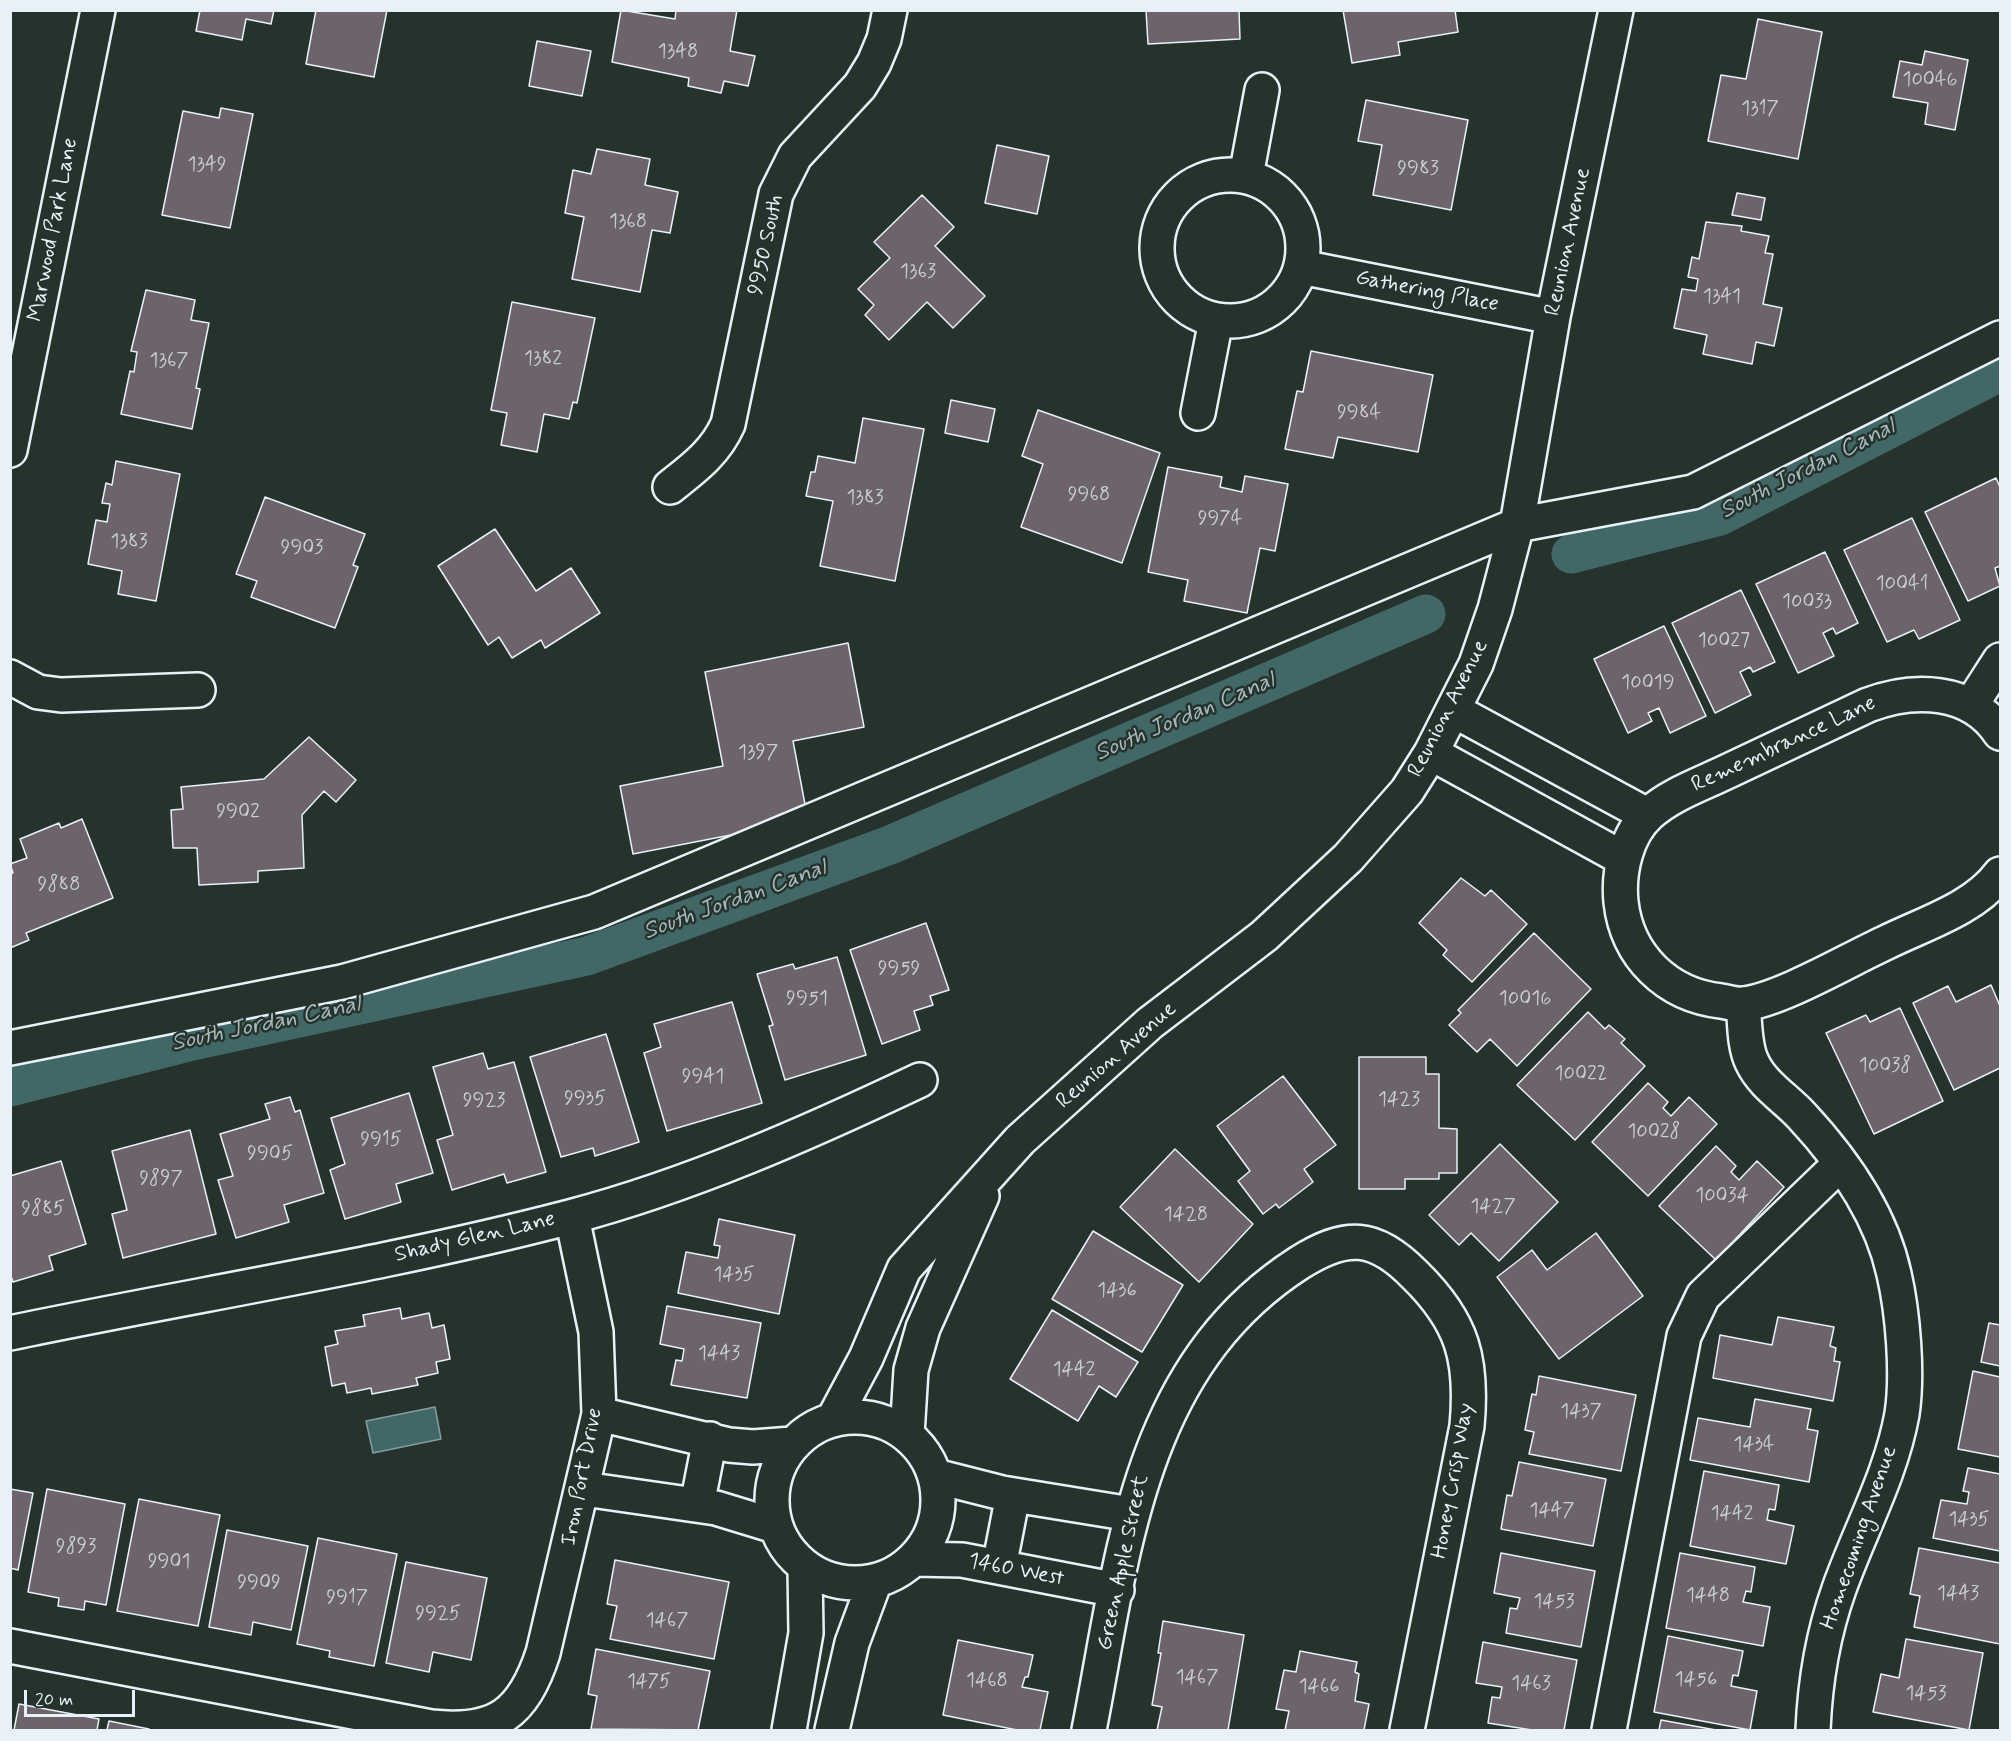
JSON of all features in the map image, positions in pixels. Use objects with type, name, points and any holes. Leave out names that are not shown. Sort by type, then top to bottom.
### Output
[{"type":"street","name":"Marwood Park Lane","points":[[10,450],[98,10]]},
{"type":"street","name":"9950 South","points":[[670,488],[707,458],[720,442],[728,424],[776,194],[784,174],[809,139],[860,86],[884,39],[890,10]]},
{"type":"street","name":"Reunion Avenue","points":[[833,1420],[866,1358],[904,1269],[1020,1140],[1150,1023],[1264,936],[1348,858],[1407,791],[1431,753],[1476,664],[1495,609],[1517,525],[1554,316],[1616,10]]},
{"type":"street","points":[[1246,176],[1262,90]]},
{"type":"street","points":[[1223,175],[1246,176],[1268,185],[1286,200],[1298,220],[1303,243],[1301,267],[1292,287],[1278,303],[1259,315],[1238,321],[1216,320],[1194,312],[1176,298],[1163,279],[1157,256],[1158,233],[1166,211],[1181,193],[1200,180],[1223,175]]},
{"type":"street","name":"Gathering Place","points":[[1301,267],[1554,316]]},
{"type":"street","points":[[1198,412],[1216,320]]},
{"type":"street","points":[[10,1048],[342,982],[594,912],[1517,525],[1693,492],[2001,338]]},
{"type":"street","points":[[1971,705],[2001,660]]},
{"type":"street","points":[[10,677],[38,692],[61,695],[198,690]]},
{"type":"street","name":"Remembrance Lane","points":[[1624,859],[1633,836],[1647,815],[1678,795],[1891,696],[1918,693],[1945,695],[1971,705],[2001,733]]},
{"type":"street","points":[[1453,710],[1647,815]]},
{"type":"street","points":[[1431,753],[1624,859],[1620,888],[1623,918],[1634,946],[1653,972],[1679,990],[1709,1000],[1743,1004],[1779,993],[1963,905],[1992,885],[2001,874]]},
{"type":"street","points":[[1525,805],[1549,762]]},
{"type":"street","name":"Homecoming Avenue","points":[[1743,1004],[1751,1060],[1759,1074],[1823,1139],[1869,1206],[1894,1272],[1904,1342],[1902,1412],[1885,1478],[1839,1589],[1823,1641],[1814,1700],[1813,1731]]},
{"type":"street","name":"Shady Glen Lane","points":[[10,1333],[403,1255],[572,1217],[743,1158],[825,1125],[920,1080]]},
{"type":"street","points":[[1609,1731],[1684,1336],[1704,1296],[1840,1164]]},
{"type":"street","name":"Reunion Avenue","points":[[908,1435],[911,1370],[923,1328],[996,1167]]},
{"type":"street","name":"Iron Port Drive","points":[[10,1646],[431,1727],[475,1729],[497,1722],[518,1704],[534,1681],[584,1489],[599,1414],[596,1332],[572,1217]]},
{"type":"street","name":"Green Apple Street","points":[[1089,1731],[1131,1514],[1149,1456],[1174,1399],[1207,1350],[1244,1308],[1281,1275],[1324,1247],[1359,1242]]},
{"type":"street","name":"Honey Crisp Way","points":[[1359,1242],[1379,1247],[1398,1258],[1426,1286],[1451,1319],[1465,1352],[1470,1388],[1467,1426],[1407,1731]]},
{"type":"street","points":[[599,1414],[729,1445],[753,1447],[792,1444]]},
{"type":"street","points":[[859,1416],[884,1422],[908,1435],[924,1454],[935,1476],[938,1506],[931,1534],[914,1559],[896,1572],[875,1581],[851,1584],[827,1579],[806,1568],[787,1549],[775,1526],[771,1497],[778,1469],[792,1444],[811,1429],[833,1420],[859,1416]]},
{"type":"street","points":[[697,1505],[710,1439]]},
{"type":"street","points":[[935,1476],[1013,1495],[1131,1514]]},
{"type":"street","points":[[584,1489],[697,1505],[741,1514],[775,1526]]},
{"type":"street","points":[[999,1566],[1013,1495]]},
{"type":"street","name":"1460 West","points":[[914,1559],[963,1560],[1117,1590]]},
{"type":"street","points":[[789,1731],[806,1633],[806,1568]]},
{"type":"street","points":[[832,1731],[852,1643],[875,1581]]},
{"type":"water","points":[[435,1407],[441,1439],[373,1453],[366,1421]]},
{"type":"building","points":[[200,10],[274,10],[271,24],[246,19],[242,40],[196,31]]},
{"type":"building","points":[[316,10],[387,10],[374,77],[306,64]]},
{"type":"building","points":[[621,10],[675,19],[676,10],[737,10],[730,51],[755,56],[748,86],[724,81],[721,93],[688,86],[689,78],[612,62]]},
{"type":"building","points":[[1146,10],[1239,10],[1240,39],[1148,44]]},
{"type":"building","points":[[1343,10],[1455,10],[1458,32],[1398,42],[1400,55],[1352,63]]},
{"type":"building","points":[[1758,19],[1822,32],[1798,159],[1708,141],[1721,75],[1746,79]]},
{"type":"building","points":[[537,41],[591,51],[582,96],[529,86]]},
{"type":"building","points":[[1925,51],[1968,60],[1955,130],[1925,124],[1928,103],[1893,97],[1900,61],[1922,65]]},
{"type":"building","points":[[1366,100],[1468,120],[1451,210],[1373,195],[1382,145],[1358,141]]},
{"type":"building","points":[[221,108],[253,114],[230,228],[162,215],[183,111],[219,118]]},
{"type":"building","points":[[997,145],[1049,156],[1037,214],[985,203]]},
{"type":"building","points":[[597,149],[650,159],[645,185],[678,192],[670,233],[652,230],[640,292],[572,279],[584,217],[565,213],[573,170],[591,174]]},
{"type":"building","points":[[1737,193],[1765,198],[1761,220],[1732,215]]},
{"type":"building","points":[[922,195],[954,227],[935,246],[985,296],[953,328],[927,302],[889,340],[865,315],[874,305],[858,289],[890,258],[874,242]]},
{"type":"building","points":[[1706,222],[1742,226],[1741,231],[1769,236],[1765,253],[1773,254],[1763,304],[1782,308],[1774,346],[1756,342],[1752,364],[1703,354],[1707,335],[1674,328],[1682,289],[1696,291],[1698,279],[1688,277],[1692,257],[1699,259]]},
{"type":"building","points":[[146,290],[195,300],[191,320],[209,323],[196,388],[200,389],[192,429],[121,414],[130,371],[134,372],[137,352],[131,351]]},
{"type":"building","points":[[512,302],[595,318],[577,403],[573,402],[569,419],[544,414],[537,452],[501,445],[507,413],[491,410]]},
{"type":"building","points":[[1311,351],[1433,375],[1418,452],[1338,437],[1333,458],[1285,449],[1297,391],[1303,392]]},
{"type":"building","points":[[951,400],[995,409],[988,442],[945,433]]},
{"type":"building","points":[[1038,410],[1160,453],[1122,563],[1021,527],[1043,464],[1022,456]]},
{"type":"building","points":[[863,418],[924,429],[895,581],[820,566],[833,501],[806,496],[811,472],[815,472],[818,456],[855,463]]},
{"type":"building","points":[[116,461],[180,474],[156,601],[118,594],[122,571],[88,564],[96,520],[107,522],[110,504],[102,503],[106,483],[112,485]]},
{"type":"building","points":[[1168,467],[1222,477],[1220,487],[1242,492],[1245,476],[1288,484],[1275,551],[1260,548],[1247,613],[1184,601],[1188,580],[1148,572]]},
{"type":"building","points":[[1996,478],[2000,487],[2000,566],[1995,568],[2000,586],[1968,601],[1925,512]]},
{"type":"building","points":[[265,497],[365,534],[353,565],[358,567],[335,628],[251,597],[257,581],[236,574]]},
{"type":"building","points":[[1912,518],[1960,620],[1919,639],[1914,630],[1887,642],[1844,550]]},
{"type":"building","points":[[495,529],[536,591],[571,568],[600,613],[545,648],[541,640],[512,658],[499,637],[488,645],[438,566]]},
{"type":"building","points":[[1825,552],[1858,623],[1836,634],[1833,628],[1823,633],[1834,656],[1798,673],[1756,584]]},
{"type":"building","points":[[1741,590],[1775,662],[1753,672],[1750,667],[1740,672],[1751,695],[1715,713],[1672,623]]},
{"type":"building","points":[[1664,626],[1706,716],[1670,733],[1659,708],[1648,713],[1652,721],[1628,733],[1594,659]]},
{"type":"building","points":[[848,643],[864,727],[793,741],[808,820],[633,854],[620,786],[723,766],[705,672]]},
{"type":"building","points":[[309,737],[356,780],[336,802],[324,791],[302,815],[304,868],[258,871],[258,882],[199,885],[197,848],[173,848],[171,810],[183,809],[181,787],[264,779]]},
{"type":"building","points":[[82,819],[113,898],[26,933],[29,940],[10,948],[10,874],[13,873],[10,864],[27,858],[20,839],[59,823],[61,828]]},
{"type":"building","points":[[1461,878],[1485,896],[1491,890],[1527,924],[1472,982],[1443,955],[1447,950],[1419,923]]},
{"type":"building","points":[[926,923],[949,990],[930,996],[933,1005],[914,1011],[920,1030],[882,1044],[850,950]]},
{"type":"building","points":[[1534,933],[1591,989],[1517,1066],[1490,1039],[1477,1052],[1449,1025],[1461,1013],[1458,1010]]},
{"type":"building","points":[[837,957],[866,1055],[785,1080],[769,1026],[773,1025],[757,974],[793,964],[795,969]]},
{"type":"building","points":[[1991,985],[2000,1006],[2000,1068],[1954,1090],[1913,1003],[1948,986],[1956,1002]]},
{"type":"building","points":[[732,1002],[762,1103],[667,1131],[644,1053],[661,1047],[654,1024]]},
{"type":"building","points":[[1900,1008],[1943,1101],[1874,1134],[1826,1033],[1866,1015],[1870,1022]]},
{"type":"building","points":[[1588,1012],[1605,1029],[1609,1025],[1625,1039],[1621,1043],[1645,1066],[1575,1140],[1517,1085]]},
{"type":"building","points":[[606,1034],[639,1142],[595,1156],[593,1148],[561,1157],[530,1057]]},
{"type":"building","points":[[483,1053],[488,1069],[514,1062],[546,1172],[507,1183],[504,1174],[452,1190],[437,1140],[453,1135],[433,1067]]},
{"type":"building","points":[[1359,1057],[1426,1057],[1426,1074],[1439,1074],[1439,1128],[1457,1129],[1457,1173],[1439,1173],[1439,1179],[1405,1179],[1405,1189],[1359,1189]]},
{"type":"building","points":[[1283,1076],[1336,1145],[1304,1169],[1313,1182],[1279,1208],[1276,1204],[1263,1214],[1238,1181],[1250,1171],[1217,1126]]},
{"type":"building","points":[[1648,1083],[1668,1102],[1663,1108],[1671,1116],[1689,1097],[1717,1124],[1648,1196],[1592,1142]]},
{"type":"building","points":[[409,1093],[433,1173],[396,1184],[401,1202],[345,1219],[330,1170],[345,1164],[331,1118]]},
{"type":"building","points":[[290,1097],[295,1112],[300,1110],[324,1193],[284,1205],[289,1222],[236,1238],[218,1180],[233,1176],[220,1134],[270,1119],[265,1104]]},
{"type":"building","points":[[190,1130],[216,1234],[123,1258],[112,1214],[127,1210],[112,1151]]},
{"type":"building","points":[[1500,1144],[1558,1202],[1499,1261],[1471,1233],[1459,1245],[1429,1215]]},
{"type":"building","points":[[1716,1146],[1736,1166],[1731,1172],[1739,1180],[1757,1161],[1784,1187],[1716,1260],[1659,1206]]},
{"type":"building","points":[[1175,1149],[1253,1224],[1199,1282],[1120,1207]]},
{"type":"building","points":[[61,1161],[86,1244],[49,1256],[53,1270],[13,1282],[10,1273],[10,1176]]},
{"type":"building","points":[[719,1219],[795,1235],[779,1314],[678,1293],[686,1252],[718,1258],[720,1246],[714,1245]]},
{"type":"building","points":[[1093,1231],[1183,1285],[1142,1352],[1052,1299]]},
{"type":"building","points":[[1596,1233],[1643,1296],[1559,1359],[1497,1277],[1532,1250],[1547,1270]]},
{"type":"building","points":[[667,1306],[761,1323],[747,1398],[671,1385],[676,1360],[682,1361],[684,1349],[660,1344]]},
{"type":"building","points":[[400,1308],[402,1319],[429,1313],[432,1328],[444,1325],[450,1359],[436,1362],[438,1373],[416,1378],[418,1385],[372,1394],[371,1388],[347,1393],[345,1383],[332,1386],[325,1347],[338,1344],[335,1331],[365,1326],[363,1315]]},
{"type":"building","points":[[1052,1310],[1138,1362],[1116,1397],[1099,1386],[1078,1421],[1010,1379]]},
{"type":"building","points":[[1778,1317],[1834,1327],[1830,1346],[1836,1348],[1834,1361],[1840,1362],[1833,1401],[1713,1378],[1720,1335],[1772,1345]]},
{"type":"building","points":[[1989,1323],[2000,1325],[2000,1366],[1981,1362]]},
{"type":"building","points":[[1973,1371],[2000,1377],[2000,1457],[1958,1449]]},
{"type":"building","points":[[1539,1376],[1636,1395],[1621,1471],[1529,1454],[1534,1432],[1525,1430],[1532,1394],[1536,1395]]},
{"type":"building","points":[[1755,1399],[1811,1409],[1807,1429],[1818,1431],[1809,1482],[1690,1460],[1698,1418],[1750,1427]]},
{"type":"building","points":[[1519,1462],[1606,1479],[1593,1546],[1501,1529],[1507,1495],[1512,1496]]},
{"type":"building","points":[[1968,1468],[2000,1474],[2000,1551],[1933,1538],[1941,1500],[1967,1504],[1969,1492],[1963,1491]]},
{"type":"building","points":[[1704,1471],[1779,1485],[1775,1510],[1769,1509],[1767,1520],[1794,1526],[1786,1564],[1690,1546]]},
{"type":"building","points":[[10,1489],[33,1493],[18,1570],[10,1568]]},
{"type":"building","points":[[47,1489],[125,1504],[106,1605],[85,1601],[84,1610],[58,1606],[59,1598],[28,1592]]},
{"type":"building","points":[[139,1499],[220,1515],[198,1626],[117,1611]]},
{"type":"building","points":[[227,1530],[308,1546],[291,1630],[253,1622],[251,1635],[209,1627]]},
{"type":"building","points":[[318,1538],[397,1554],[374,1666],[329,1657],[330,1651],[297,1644]]},
{"type":"building","points":[[1919,1548],[2000,1563],[2000,1644],[1914,1627],[1920,1596],[1910,1594]]},
{"type":"building","points":[[1501,1553],[1595,1571],[1581,1647],[1506,1633],[1510,1608],[1517,1609],[1520,1598],[1494,1593]]},
{"type":"building","points":[[1680,1553],[1755,1567],[1751,1592],[1746,1591],[1743,1602],[1770,1607],[1763,1646],[1666,1628]]},
{"type":"building","points":[[615,1560],[729,1582],[714,1659],[610,1639],[617,1606],[607,1604]]},
{"type":"building","points":[[406,1562],[487,1578],[471,1660],[433,1652],[429,1672],[386,1663]]},
{"type":"building","points":[[1163,1621],[1244,1635],[1228,1730],[1157,1730],[1162,1707],[1152,1705],[1161,1653],[1158,1653]]},
{"type":"building","points":[[1668,1636],[1743,1651],[1738,1676],[1733,1675],[1731,1686],[1757,1691],[1750,1730],[1654,1712]]},
{"type":"building","points":[[1906,1639],[1983,1653],[1969,1730],[1873,1712],[1881,1674],[1899,1678]]},
{"type":"building","points":[[958,1640],[1033,1655],[1028,1677],[1025,1677],[1022,1687],[1048,1692],[1040,1730],[1017,1730],[943,1715]]},
{"type":"building","points":[[1483,1642],[1577,1660],[1564,1730],[1532,1730],[1488,1723],[1492,1697],[1500,1698],[1502,1687],[1476,1683]]},
{"type":"building","points":[[596,1649],[710,1671],[698,1730],[591,1729],[597,1696],[588,1694]]},
{"type":"building","points":[[1300,1651],[1357,1662],[1355,1672],[1359,1674],[1355,1701],[1369,1704],[1364,1730],[1285,1730],[1289,1711],[1276,1709],[1284,1670],[1296,1672]]},
{"type":"building","points":[[19,1704],[99,1719],[97,1730],[14,1730]]},
{"type":"building","points":[[1661,1720],[1716,1730],[1659,1730]]},
{"type":"building","points":[[109,1721],[149,1729],[149,1730],[107,1730]]},
{"type":"waterway","name":"South Jordan Canal","points":[[1571,554],[1720,516],[2000,372]]},
{"type":"waterway","name":"South Jordan Canal","points":[[10,1087],[188,1042],[587,956],[890,845],[1426,614]]}]
